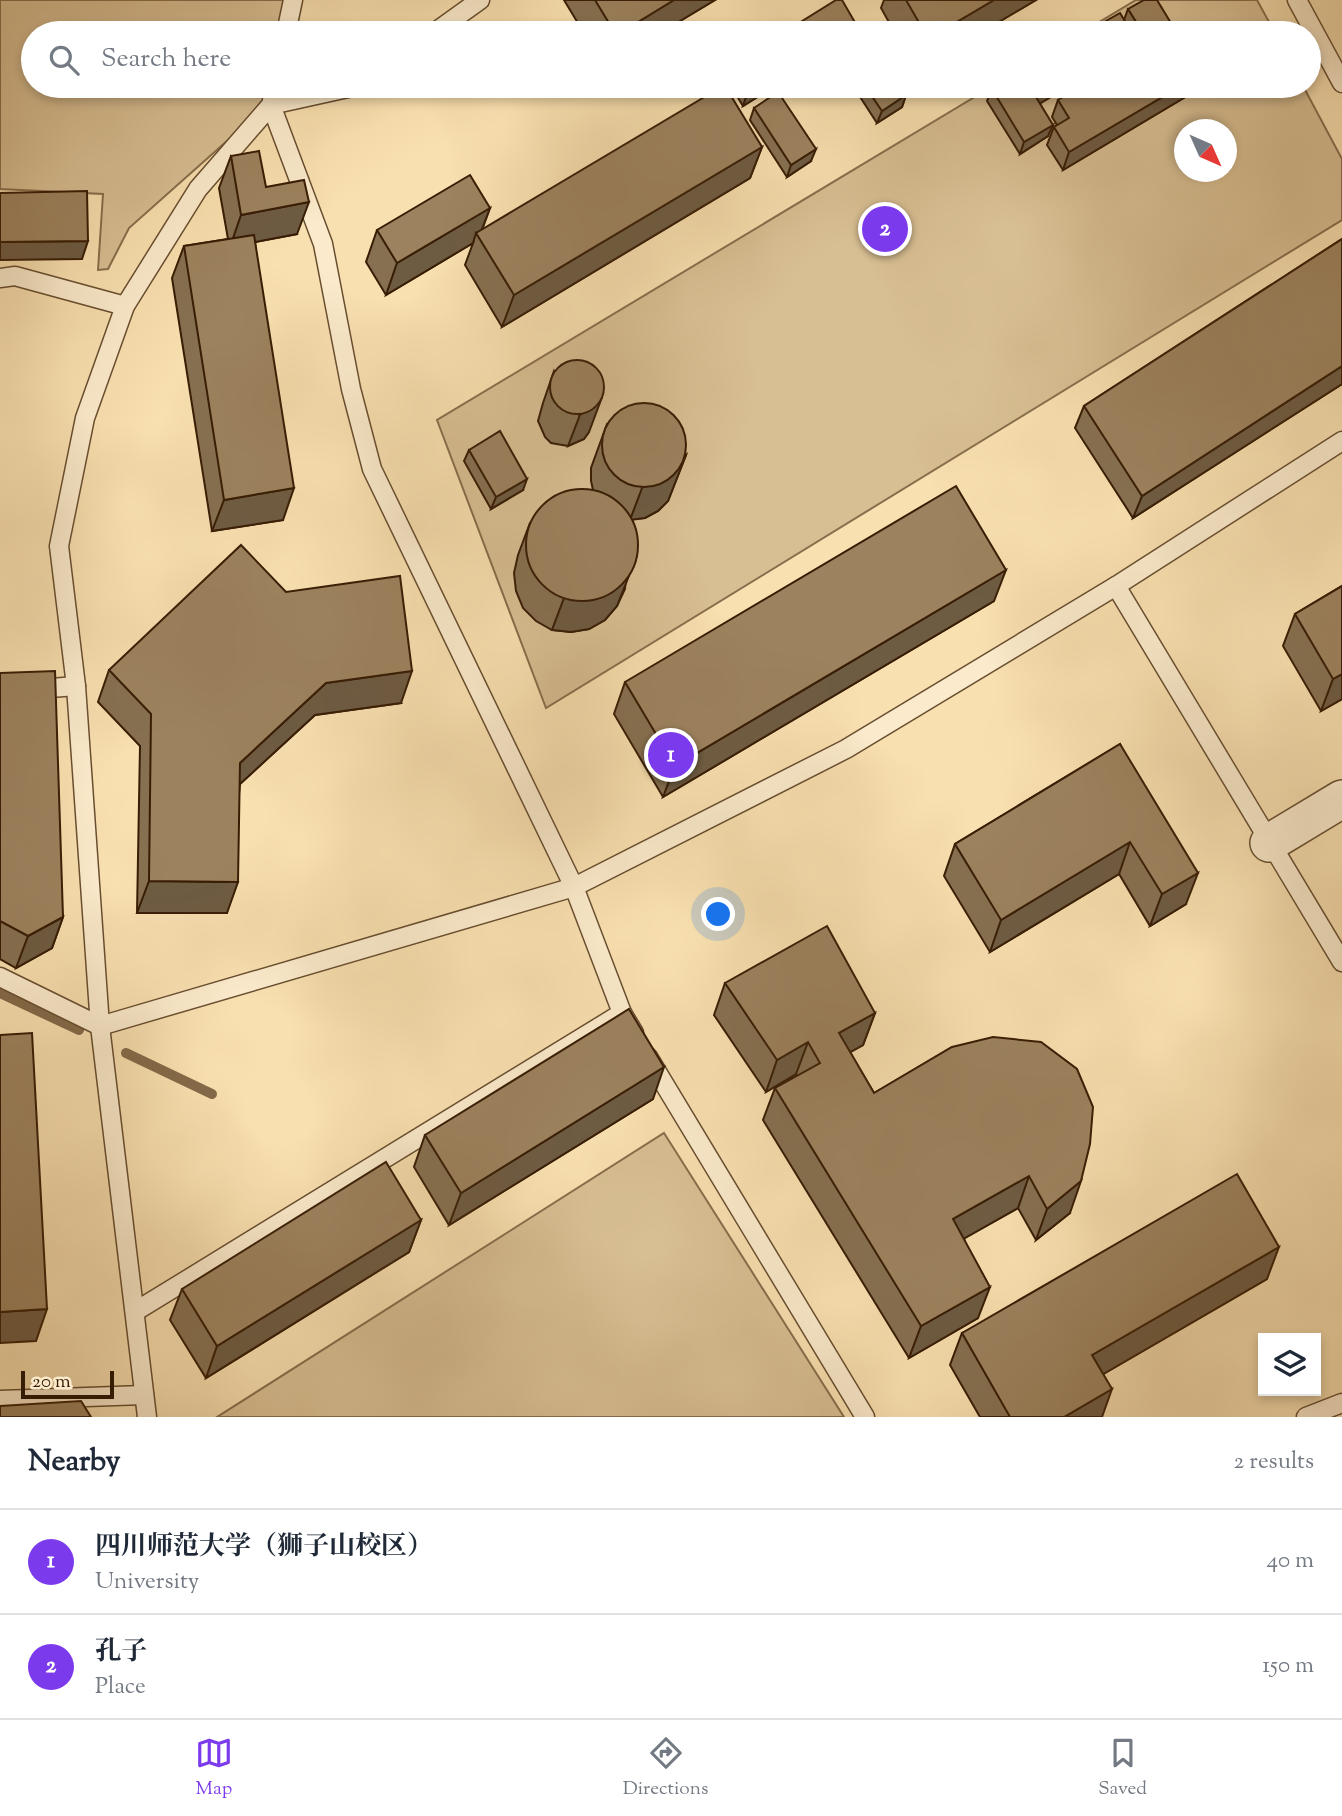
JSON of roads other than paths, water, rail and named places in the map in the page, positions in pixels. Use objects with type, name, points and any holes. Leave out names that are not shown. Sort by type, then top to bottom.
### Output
[{"type":"street","points":[[1269,844],[1342,799]]},
{"type":"lane","points":[[289,21],[293,0]]},
{"type":"lane","points":[[451,21],[480,0]]},
{"type":"lane","points":[[1297,0],[1308,21]]},
{"type":"lane","points":[[1321,44],[1342,83]]},
{"type":"lane","points":[[147,1417],[100,1026],[76,686],[59,547],[85,418],[125,306],[198,189],[271,105],[272,98]]},
{"type":"lane","points":[[271,105],[303,98]]},
{"type":"lane","points":[[271,105],[323,244],[351,389],[372,469],[574,887],[622,1013],[865,1417]]},
{"type":"lane","points":[[0,278],[15,276],[125,306]]},
{"type":"lane","points":[[0,977],[100,1026],[574,887],[846,749],[1116,586],[1342,442]]},
{"type":"lane","points":[[1116,586],[1342,962]]},
{"type":"lane","points":[[0,692],[76,686]]},
{"type":"lane","points":[[136,1311],[622,1013]]},
{"type":"lane","points":[[0,1400],[144,1395]]},
{"type":"lane","points":[[1306,1417],[1342,1402]]},
{"type":"waterway","points":[[0,993],[79,1030]]},
{"type":"waterway","points":[[126,1053],[212,1094]]},
{"type":"place","name":"孔子","points":[[885,229]]},
{"type":"place","name":"四川师范大学（狮子山校区）","points":[[671,755]]}]
